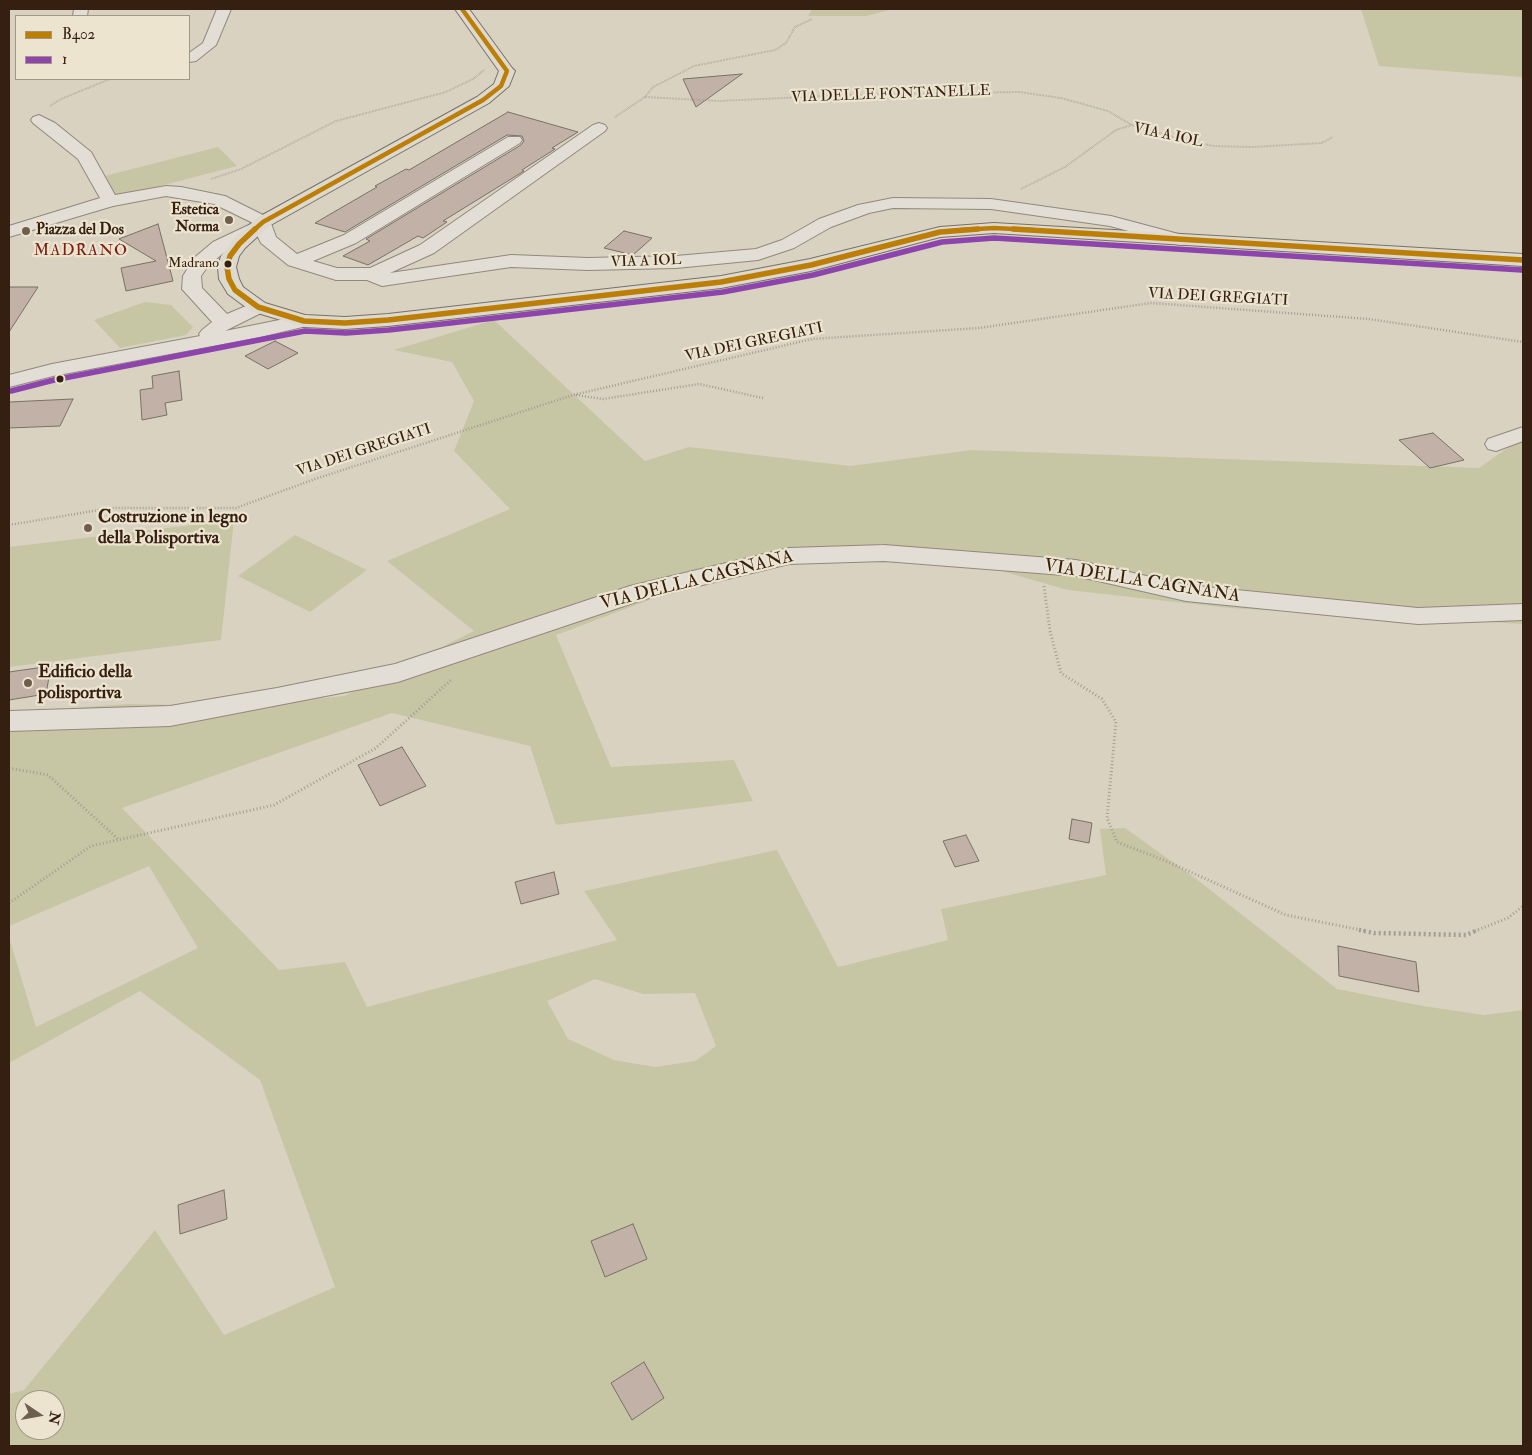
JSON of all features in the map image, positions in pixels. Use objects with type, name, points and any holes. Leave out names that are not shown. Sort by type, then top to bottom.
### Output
[{"type":"main road","points":[[462,9],[507,71],[501,86],[482,100],[259,225],[239,244],[230,256],[227,267],[229,279],[235,290],[258,308],[304,321],[345,323],[388,320],[720,282],[811,265],[940,232],[994,228],[1523,260]]},
{"type":"street","points":[[192,58],[210,44],[224,9]]},
{"type":"street","points":[[39,120],[49,126],[84,156],[110,201]]},
{"type":"street","points":[[371,274],[427,249],[599,128]]},
{"type":"street","points":[[295,261],[350,239],[514,140]]},
{"type":"street","points":[[11,234],[110,201],[166,190],[219,200],[259,225],[220,246],[201,262],[192,276],[192,289],[224,323]]},
{"type":"street","name":"VIA A IOL","points":[[259,225],[267,239],[295,261],[336,274],[371,274],[382,280],[511,261],[588,264],[676,262],[758,254],[788,244],[825,223],[864,209],[893,203],[991,204],[1111,221],[1180,240]]},
{"type":"street","points":[[198,343],[224,323],[258,308]]},
{"type":"street","points":[[9,381],[52,370],[304,321]]},
{"type":"street","points":[[1496,444],[1523,434]]},
{"type":"street","name":"VIA DELLA CAGNANA","points":[[9,721],[180,714],[398,673],[639,592],[789,556],[884,553],[1076,568],[1186,593],[1312,607],[1418,616],[1523,612]]},
{"type":"path","points":[[599,128],[645,97],[653,86],[694,66],[775,50],[786,43],[795,27],[812,19]]},
{"type":"path","points":[[209,179],[241,169],[336,121],[446,92],[464,84],[485,69],[492,48]]},
{"type":"path","points":[[39,120],[40,113],[61,99],[108,80]]},
{"type":"path","name":"VIA DELLE FONTANELLE","points":[[645,97],[720,101],[844,95],[1019,92],[1061,98],[1108,111],[1132,125]]},
{"type":"path","name":"VIA A IOL","points":[[991,204],[1065,168],[1116,130],[1132,125],[1186,142],[1214,146],[1252,147],[1322,143],[1333,137]]},
{"type":"path","name":"VIA DEI GREGIATI","points":[[9,525],[112,508],[236,508],[315,479],[573,395],[812,340],[979,328],[1151,303],[1369,319],[1523,342]]},
{"type":"path","points":[[573,395],[603,399],[699,384],[763,398]]},
{"type":"path","points":[[1042,566],[1050,631],[1061,673],[1102,699],[1116,722],[1107,818],[1117,842],[1166,861],[1286,915],[1374,933],[1466,935],[1508,918],[1523,906]]},
{"type":"path","points":[[9,903],[92,846],[274,805],[376,748],[454,678]]},
{"type":"path","points":[[9,768],[48,775],[119,840]]},
{"type":"green space","points":[[812,9],[892,9],[867,16],[808,16]]},
{"type":"green space","points":[[1361,9],[1523,9],[1523,77],[1379,66]]},
{"type":"green space","points":[[218,147],[237,166],[114,198],[97,178]]},
{"type":"green space","points":[[145,302],[171,305],[193,327],[186,335],[120,348],[94,320]]},
{"type":"green space","points":[[494,320],[645,461],[689,447],[850,466],[972,450],[1479,468],[1523,437],[1523,624],[1229,608],[1068,590],[924,549],[772,554],[556,635],[611,767],[734,760],[753,801],[556,825],[530,746],[392,713],[122,808],[279,970],[345,962],[367,1007],[617,940],[584,891],[777,850],[838,967],[948,940],[941,909],[1106,875],[1100,829],[1125,828],[1195,878],[1337,989],[1423,1006],[1484,1015],[1523,1010],[1523,1446],[9,1446],[9,1394],[15,1392],[15,1440],[65,1440],[65,1390],[24,1390],[155,1230],[224,1335],[335,1287],[260,1080],[140,991],[9,1063],[9,937],[36,1027],[198,948],[149,866],[9,926],[9,712],[128,704],[240,706],[344,696],[474,631],[387,561],[510,509],[454,451],[474,401],[452,362],[394,350]],"holes":[[[595,979],[643,994],[695,993],[716,1046],[695,1061],[655,1067],[614,1060],[568,1039],[547,1001]]]},
{"type":"green space","points":[[234,520],[221,640],[9,667],[9,547]]},
{"type":"green space","points":[[295,535],[367,570],[310,612],[238,576]]},
{"type":"building","points":[[742,74],[696,107],[683,79]]},
{"type":"building","points":[[508,112],[578,132],[552,148],[555,149],[522,170],[524,171],[443,221],[447,222],[423,238],[418,236],[368,265],[343,256],[370,241],[366,239],[521,145],[524,141],[522,136],[507,135],[345,232],[315,223],[377,187],[375,186],[406,169],[409,170]]},
{"type":"building","points":[[158,224],[173,281],[126,291],[121,268],[156,261],[119,239]]},
{"type":"building","points":[[624,231],[652,238],[633,255],[604,248]]},
{"type":"building","points":[[9,287],[38,287],[9,332]]},
{"type":"building","points":[[275,341],[298,353],[268,369],[245,356]]},
{"type":"building","points":[[179,371],[182,400],[165,403],[167,415],[142,420],[140,390],[153,388],[152,376]]},
{"type":"building","points":[[73,399],[60,426],[9,428],[9,402]]},
{"type":"building","points":[[1433,433],[1464,460],[1430,468],[1399,440]]},
{"type":"building","name":"Edificio della polisportiva","points":[[51,666],[46,694],[9,700],[9,672]]},
{"type":"building","points":[[402,747],[426,786],[380,806],[358,765]]},
{"type":"building","points":[[1072,819],[1092,823],[1089,843],[1069,839]]},
{"type":"building","points":[[966,835],[979,861],[955,867],[943,841]]},
{"type":"building","points":[[554,872],[559,894],[521,904],[515,882]]},
{"type":"building","points":[[1338,946],[1416,962],[1419,992],[1339,976]]},
{"type":"building","points":[[224,1190],[227,1219],[180,1234],[178,1205]]},
{"type":"building","points":[[633,1224],[647,1259],[605,1277],[591,1241]]},
{"type":"building","points":[[644,1362],[664,1398],[632,1420],[611,1383]]},
{"type":"transit line","name":"B402","points":[[462,9],[507,71],[501,86],[483,100],[263,222],[239,244],[230,256],[227,267],[229,279],[235,290],[258,307],[304,321],[345,323],[388,320],[721,282],[811,265],[940,232],[994,228],[1523,260]]},
{"type":"transit line","name":"1","points":[[11,391],[54,380],[305,331],[346,333],[389,330],[723,292],[813,275],[942,242],[994,238],[1522,270]]},
{"type":"place","name":"Estetica Norma","points":[[229,220]]},
{"type":"place","name":"Piazza del Dos","points":[[26,231]]},
{"type":"place","name":"Madrano","points":[[228,264]]},
{"type":"place","name":"Costruzione in legno della Polisportiva","points":[[88,528]]},
{"type":"place","name":"Edificio della polisportiva","points":[[28,683]]},
{"type":"district","name":"MADRANO","points":[[81,252]]}]
